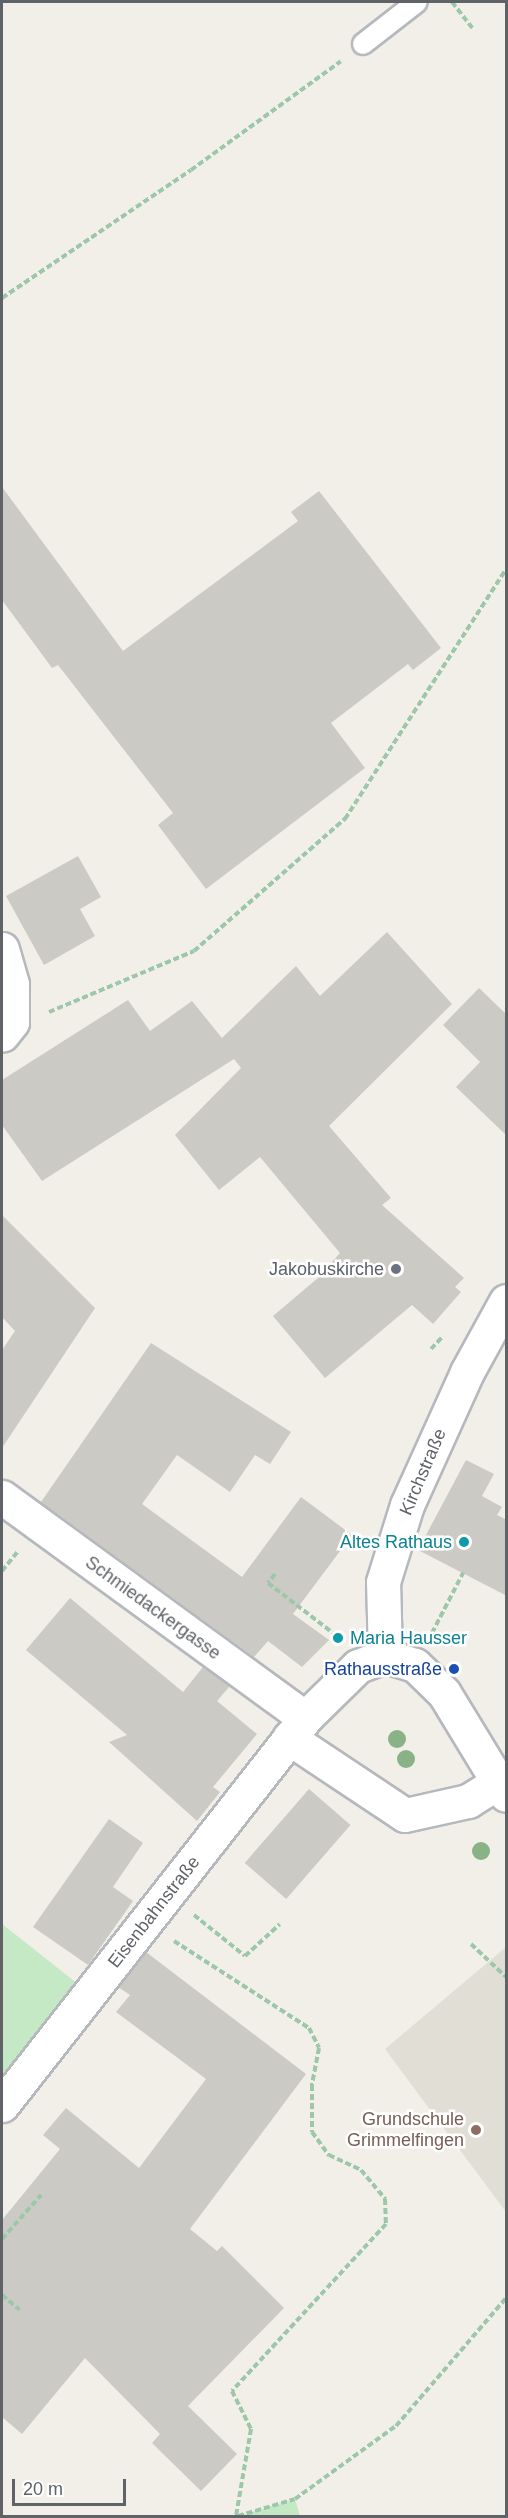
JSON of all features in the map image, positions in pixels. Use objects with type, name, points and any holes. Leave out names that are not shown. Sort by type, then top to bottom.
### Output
[{"type":"street","points":[[2,949],[12,984],[7,1029]]},
{"type":"street","name":"Kirchstraße","points":[[374,1660],[384,1582],[406,1505],[467,1372],[507,1301]]},
{"type":"street","name":"Schmiedackergasse","points":[[2,1497],[405,1815],[468,1801],[503,1788]]},
{"type":"street","points":[[297,1728],[345,1676],[374,1660],[415,1665],[444,1693],[503,1788]]},
{"type":"street","name":"Eisenbahnstraße","points":[[2,2105],[297,1728]]},
{"type":"lane","points":[[363,44],[417,2]]},
{"type":"path","points":[[452,2],[472,28]]},
{"type":"path","points":[[2,298],[191,170],[363,44]]},
{"type":"path","points":[[7,1029],[58,1010],[194,951],[345,819],[507,568]]},
{"type":"path","points":[[437,1622],[463,1573]]},
{"type":"path","points":[[275,1574],[268,1583],[374,1660]]},
{"type":"path","points":[[168,1893],[244,1956],[280,1924]]},
{"type":"path","points":[[146,1923],[309,2028],[319,2048],[312,2085],[312,2132],[329,2155],[361,2170],[385,2199],[386,2224],[232,2391],[251,2429],[237,2517],[295,2499],[396,2426],[507,2298]]},
{"type":"path","points":[[471,1944],[507,1977]]},
{"type":"path","points":[[2,2239],[41,2195]]},
{"type":"path","points":[[2,2295],[20,2310]]},
{"type":"shaded area","name":"Grundschule Grimmelfingen","points":[[506,1947],[506,2212],[385,2049]]},
{"type":"green space","points":[[2,1924],[83,1988],[2,2085]]},
{"type":"green space","points":[[295,2499],[300,2516],[238,2516]]},
{"type":"building","points":[[2,487],[123,651],[298,521],[291,512],[319,491],[441,648],[413,670],[408,664],[331,723],[365,768],[206,889],[158,825],[173,813],[58,665],[52,668],[2,600]]},
{"type":"building","points":[[78,856],[101,897],[80,909],[95,936],[44,965],[6,896]]},
{"type":"building","points":[[387,932],[452,1004],[329,1126],[391,1198],[382,1205],[464,1278],[455,1287],[461,1292],[433,1324],[412,1305],[325,1378],[273,1316],[318,1278],[340,1253],[260,1157],[219,1190],[175,1135],[241,1068],[234,1059],[42,1181],[2,1125],[2,1080],[128,1000],[150,1031],[192,1001],[222,1038],[296,966],[320,996]]},
{"type":"building","points":[[479,988],[507,1015],[507,1136],[456,1087],[480,1062],[443,1025]]},
{"type":"building","points":[[2,1215],[95,1308],[2,1448],[2,1350],[15,1331],[2,1317]]},
{"type":"building","points":[[151,1343],[291,1432],[270,1464],[255,1455],[230,1492],[177,1455],[142,1504],[242,1577],[301,1497],[352,1535],[293,1614],[329,1640],[302,1667],[268,1641],[254,1657],[41,1502]]},
{"type":"building","name":"Altes Rathaus","points":[[466,1460],[494,1474],[482,1496],[502,1507],[497,1515],[507,1520],[507,1596],[418,1550]]},
{"type":"building","points":[[70,1598],[183,1692],[203,1667],[230,1686],[217,1701],[257,1734],[213,1787],[220,1792],[197,1821],[109,1742],[127,1735],[26,1650]]},
{"type":"building","points":[[309,1789],[351,1825],[286,1899],[245,1863]]},
{"type":"building","points":[[109,1819],[143,1843],[113,1887],[133,1901],[88,1965],[33,1927]]},
{"type":"building","points":[[146,1952],[306,2074],[190,2229],[217,2251],[222,2246],[284,2308],[188,2406],[237,2454],[201,2491],[152,2443],[160,2434],[85,2358],[22,2434],[2,2417],[2,2220],[60,2149],[43,2135],[66,2108],[139,2168],[206,2079],[116,2012],[130,1995],[118,1987]]},
{"type":"place","name":"Jakobuskirche","points":[[396,1269]]},
{"type":"place","name":"Altes Rathaus","points":[[464,1542]]},
{"type":"place","name":"Maria Hausser","points":[[338,1638]]},
{"type":"place","name":"Rathausstraße","points":[[454,1669]]},
{"type":"place","name":"Grundschule Grimmelfingen","points":[[476,2130]]}]
